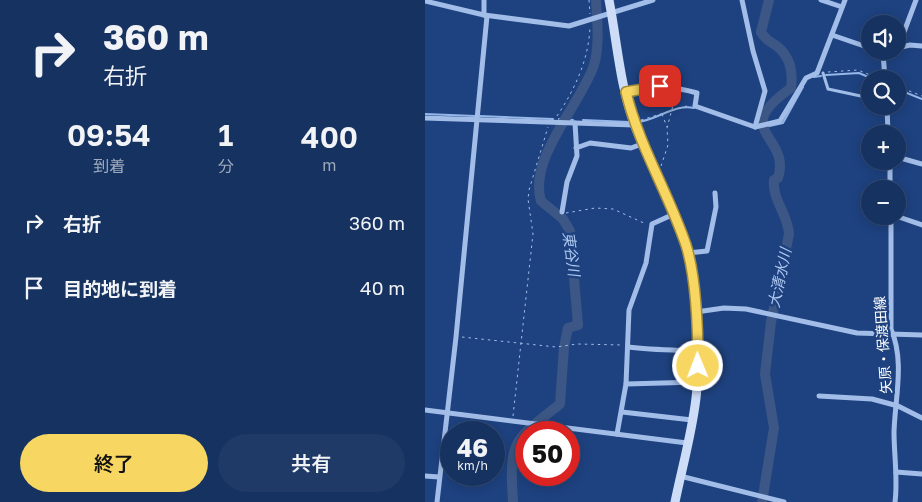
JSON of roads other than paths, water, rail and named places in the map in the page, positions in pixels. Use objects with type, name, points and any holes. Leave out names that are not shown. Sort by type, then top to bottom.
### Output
[{"type":"main road","points":[[609,0],[626,92],[635,123],[642,144],[674,214],[688,253],[698,351],[697,382],[692,420],[675,502]]},
{"type":"street","points":[[437,502],[456,337],[477,119],[485,15],[484,0]]},
{"type":"street","points":[[425,1],[485,15],[569,26],[653,0]]},
{"type":"street","points":[[742,0],[753,51],[765,84],[765,92],[756,127]]},
{"type":"street","points":[[821,0],[842,7]]},
{"type":"street","points":[[626,92],[660,86],[678,88],[697,93],[695,106],[756,127],[782,120],[806,78],[817,73],[845,0]]},
{"type":"street","points":[[906,27],[916,0]]},
{"type":"street","points":[[832,35],[861,45]]},
{"type":"street","points":[[906,47],[922,46]]},
{"type":"street","points":[[425,118],[635,123]]},
{"type":"street","points":[[562,212],[567,182],[577,156],[573,123]]},
{"type":"street","points":[[576,148],[590,143],[631,148],[642,144]]},
{"type":"street","points":[[906,160],[922,164]]},
{"type":"street","points":[[688,253],[707,251],[716,207],[715,193]]},
{"type":"street","points":[[617,434],[626,384],[629,310],[646,263],[652,224],[674,214]]},
{"type":"street","points":[[906,219],[922,225]]},
{"type":"street","name":"矢原・保渡田線","points":[[891,225],[891,329],[898,372],[898,406],[894,430],[895,502]]},
{"type":"street","points":[[695,312],[733,307],[769,313],[857,333],[922,335]]},
{"type":"street","points":[[628,346],[644,349],[698,351]]},
{"type":"street","points":[[626,384],[697,382]]},
{"type":"street","points":[[819,396],[867,398],[898,406],[922,418]]},
{"type":"street","points":[[425,410],[687,443]]},
{"type":"street","points":[[622,412],[692,420]]},
{"type":"street","points":[[896,472],[922,474]]},
{"type":"street","points":[[425,476],[439,478]]},
{"type":"street","points":[[681,476],[765,499],[784,502]]},
{"type":"lane","points":[[823,73],[828,88],[861,96]]},
{"type":"waterway","name":"東谷川","points":[[513,502],[512,466],[517,444],[532,426],[560,404],[564,347],[568,328],[578,325],[570,231],[563,219],[541,201],[539,184],[542,167],[549,149],[594,65],[598,41],[596,0]]},
{"type":"waterway","name":"大清水川","points":[[762,502],[774,428],[765,374],[771,322],[789,234],[774,187],[774,180],[778,178],[780,164],[777,152],[763,124],[764,115],[773,103],[791,88],[792,77],[786,56],[778,47],[766,39],[761,32],[769,0]]},
{"type":"waterway","points":[[826,75],[861,74]]},
{"type":"waterway","points":[[814,77],[821,76]]},
{"type":"waterway","points":[[765,127],[783,123],[803,87]]},
{"type":"waterway","points":[[906,93],[922,99]]},
{"type":"waterway","points":[[637,122],[680,108],[694,108]]},
{"type":"waterway","points":[[425,114],[475,116]]},
{"type":"waterway","points":[[480,116],[553,119]]},
{"type":"waterway","name":"東谷川","points":[[559,119],[573,120]]},
{"type":"waterway","points":[[583,120],[629,122]]}]
